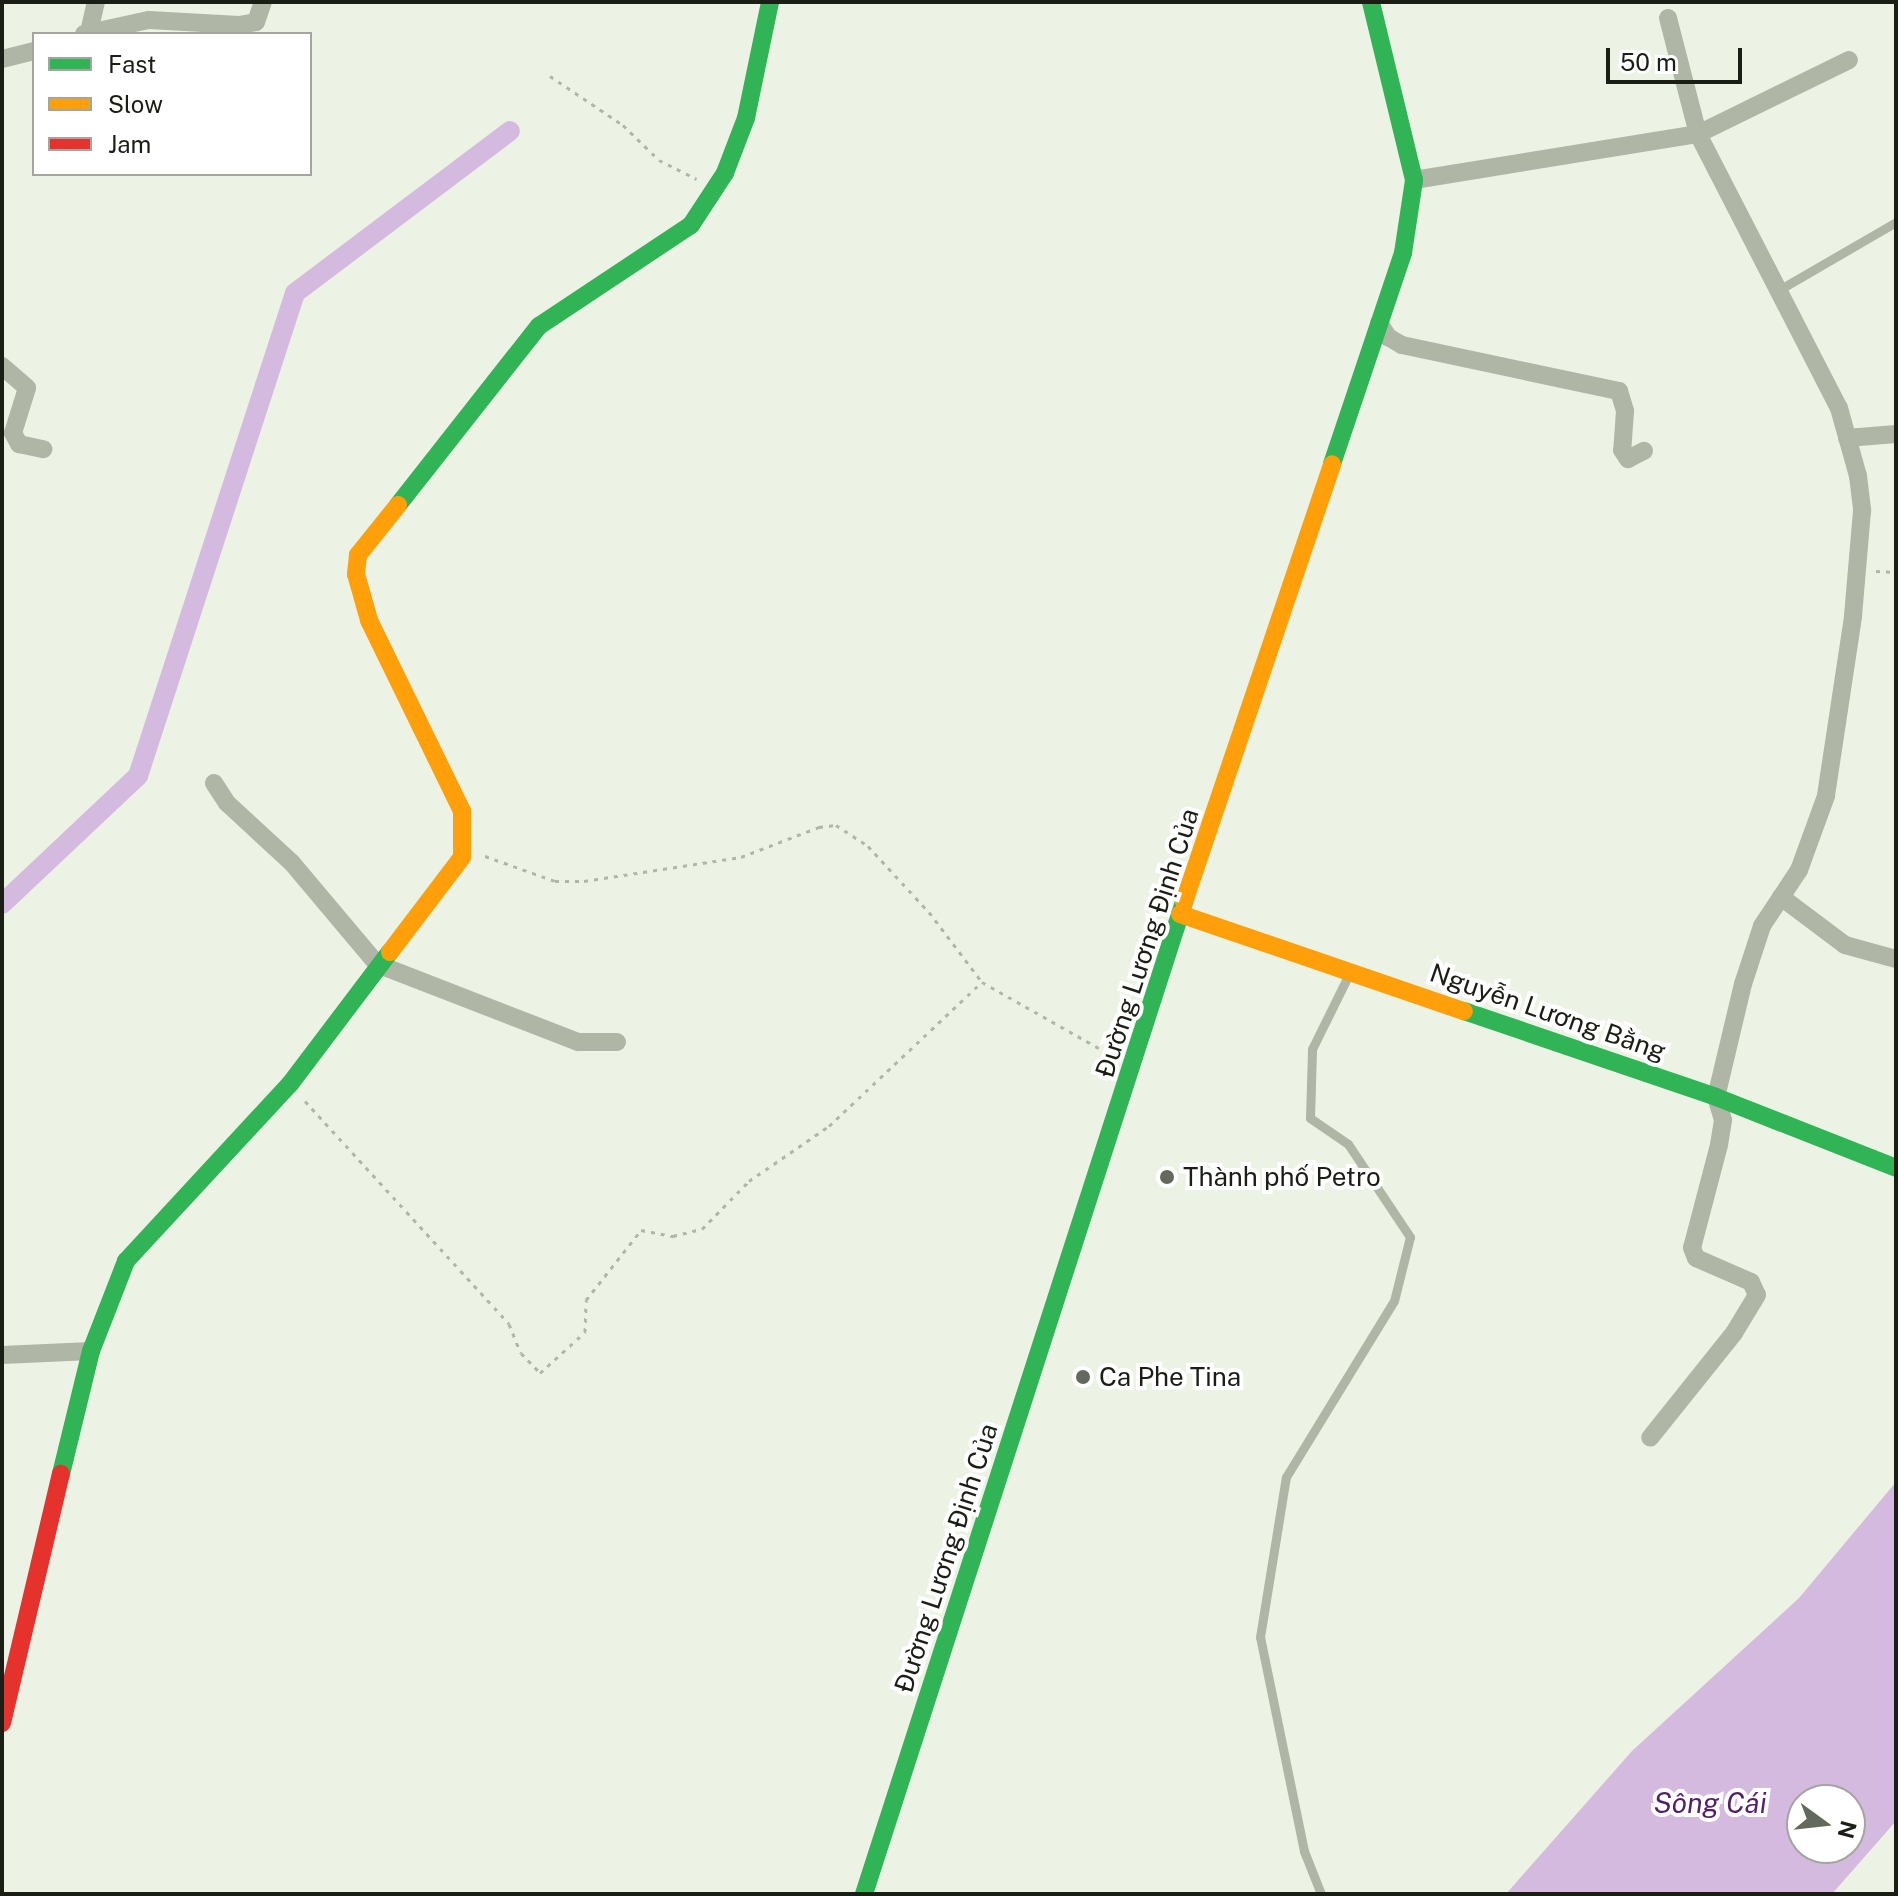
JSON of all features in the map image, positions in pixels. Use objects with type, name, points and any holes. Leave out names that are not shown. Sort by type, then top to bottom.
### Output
[{"type":"street","points":[[87,32],[96,2]]},
{"type":"street","points":[[193,21],[199,2]]},
{"type":"street","points":[[92,32],[149,20],[256,22],[263,2]]},
{"type":"street","points":[[2,1723],[91,1351],[126,1261],[290,1084],[377,964],[462,857],[462,811],[369,620],[356,574],[358,555],[539,326],[675,240],[691,225],[715,188],[746,118],[770,2]]},
{"type":"street","name":"Đường Lương Định Của","points":[[864,1894],[1180,914],[1403,253],[1414,180],[1371,2]]},
{"type":"street","points":[[1650,1438],[1734,1333],[1757,1295],[1751,1282],[1696,1258],[1692,1248],[1719,1145],[1723,1120],[1716,1097],[1743,984],[1762,926],[1781,897],[1814,831],[1835,755],[1862,511],[1839,408],[1698,134],[1668,18]]},
{"type":"street","points":[[2,59],[32,52]]},
{"type":"street","points":[[1414,180],[1698,134],[1849,60]]},
{"type":"street","points":[[1379,323],[1388,337],[1402,345],[1619,391],[1625,411],[1622,450],[1628,459],[1644,451]]},
{"type":"street","points":[[2,366],[27,388],[13,433],[19,444],[43,449]]},
{"type":"street","points":[[1847,438],[1896,434]]},
{"type":"street","points":[[214,783],[377,964],[578,1042],[617,1042]]},
{"type":"street","points":[[1781,897],[1845,945],[1896,959]]},
{"type":"street","name":"Nguyễn Lương Bằng","points":[[1180,914],[1716,1097],[1896,1168]]},
{"type":"street","points":[[2,1355],[91,1351]]},
{"type":"lane","points":[[1777,291],[1896,222]]},
{"type":"lane","points":[[1321,1894],[1304,1851],[1260,1637],[1286,1477],[1394,1301],[1410,1237],[1348,1144],[1310,1118],[1312,1049],[1350,972]]},
{"type":"path","points":[[550,76],[623,125],[659,160],[715,188]]},
{"type":"path","points":[[462,857],[496,858],[555,881],[584,881],[741,857],[819,827],[836,825],[868,846],[929,912],[982,982],[1133,1065]]},
{"type":"path","points":[[290,1084],[509,1324],[521,1353],[540,1373],[585,1332],[586,1300],[641,1230],[673,1236],[702,1229],[749,1181],[829,1126],[982,982]]},
{"type":"water","name":"Sông Cái","points":[[1896,1482],[1896,1821],[1866,1855],[1866,1784],[1786,1784],[1786,1864],[1858,1864],[1832,1894],[1506,1894],[1632,1751],[1799,1598]]},
{"type":"waterway","points":[[2,904],[138,776],[295,293],[510,131]]},
{"type":"traffic: fast","points":[[398,505],[539,326],[691,225],[725,173],[746,118],[770,2]]},
{"type":"traffic: fast","points":[[1332,464],[1403,253],[1414,180],[1371,2]]},
{"type":"traffic: fast","points":[[864,1894],[1184,902]]},
{"type":"traffic: fast","points":[[61,1474],[91,1351],[126,1261],[290,1084],[390,952]]},
{"type":"traffic: fast","points":[[1464,1011],[1716,1097],[1896,1168]]},
{"type":"traffic: slow","points":[[1184,902],[1332,464]]},
{"type":"traffic: slow","points":[[390,952],[462,857],[462,811],[369,620],[356,574],[358,555],[398,505]]},
{"type":"traffic: slow","points":[[1180,914],[1464,1011]]},
{"type":"traffic: jam","points":[[2,1723],[61,1474]]},
{"type":"place","name":"Thành phố Petro","points":[[1167,1177]]},
{"type":"place","name":"Ca Phe Tina","points":[[1083,1377]]}]
